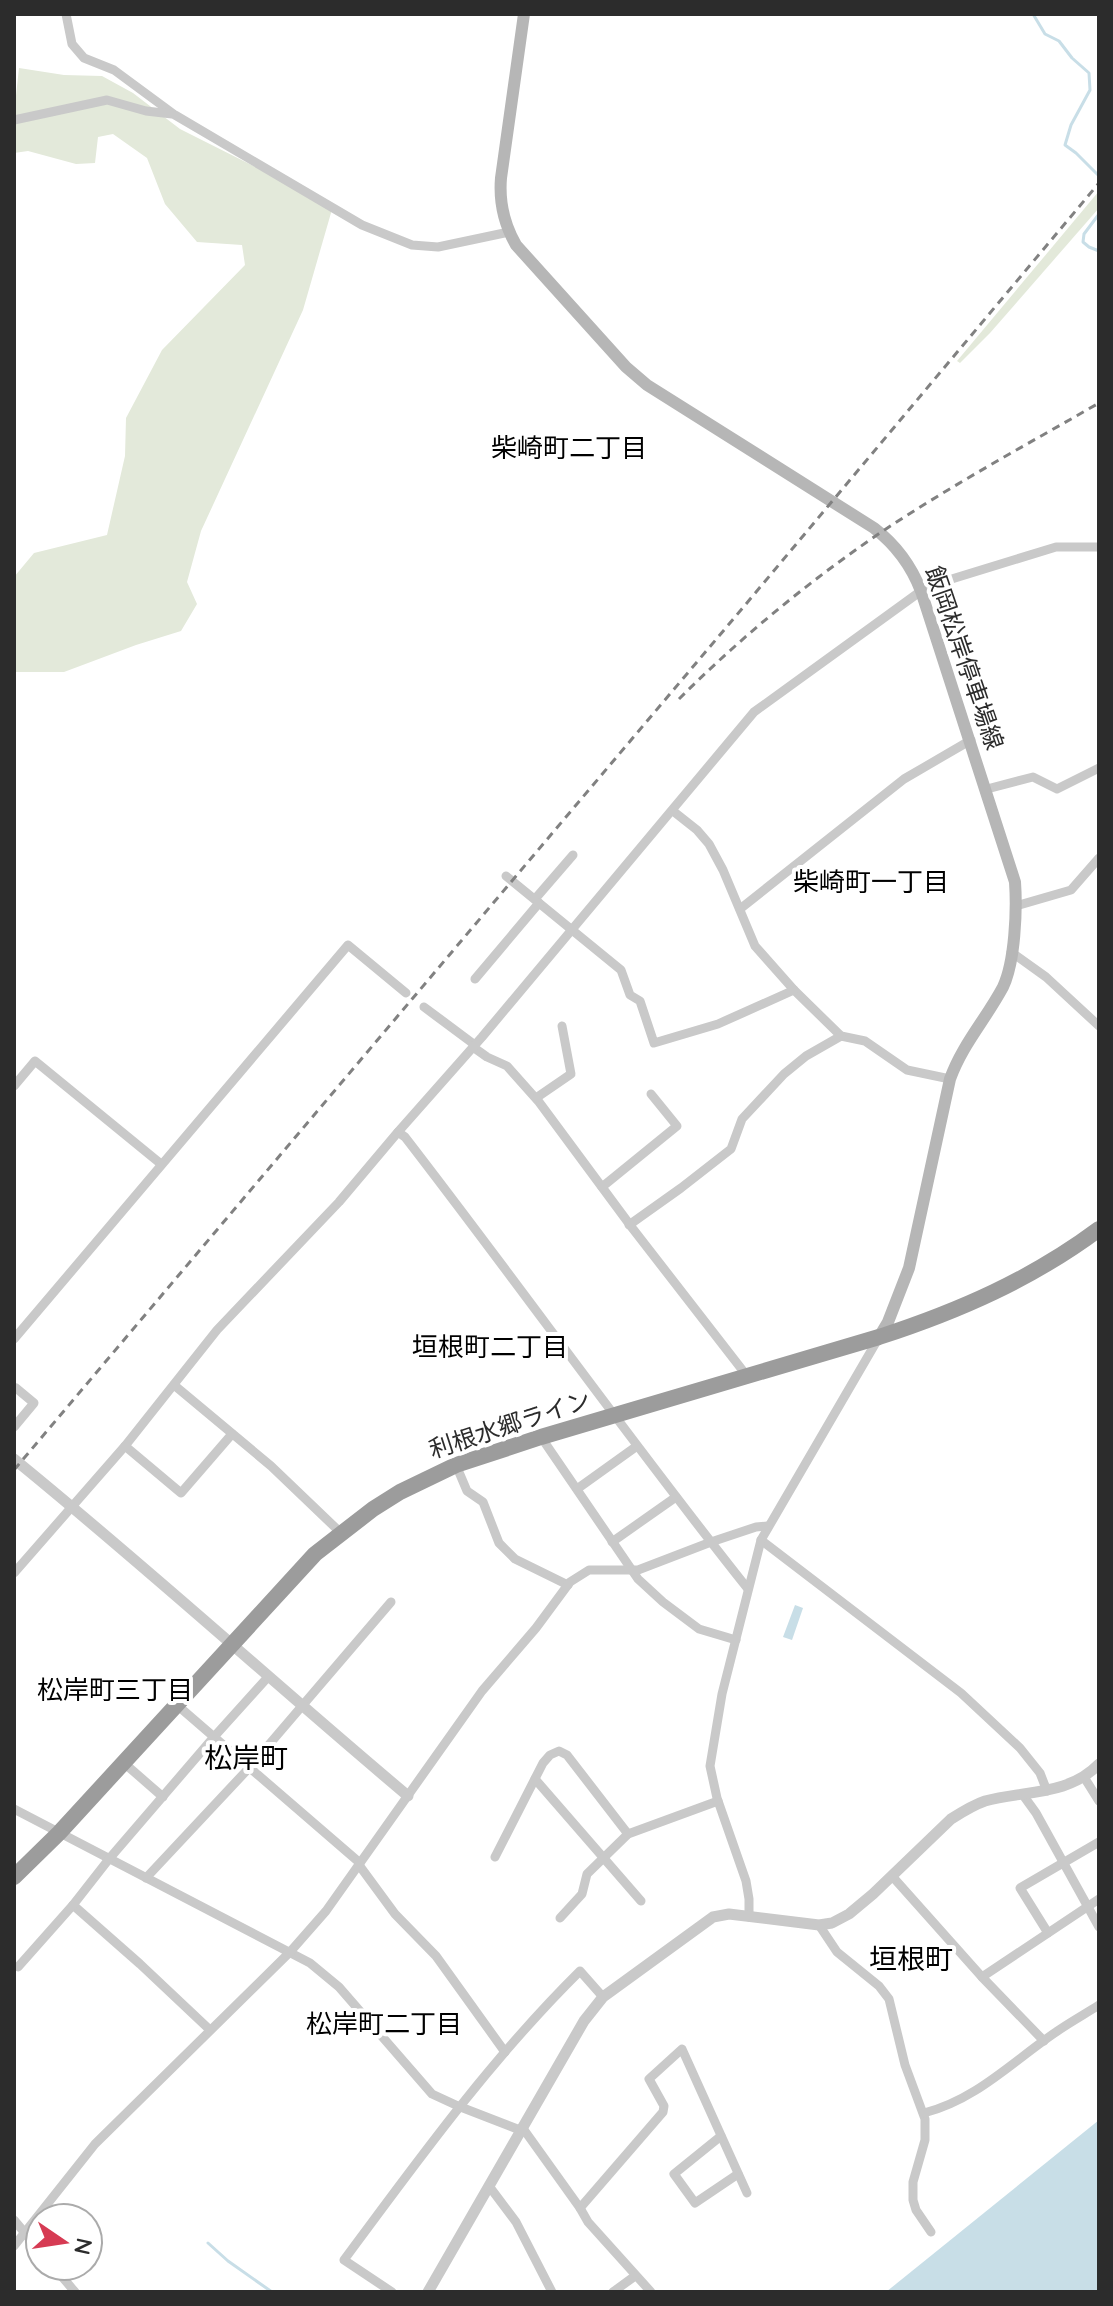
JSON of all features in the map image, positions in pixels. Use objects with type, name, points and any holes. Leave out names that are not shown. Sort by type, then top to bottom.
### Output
[{"type":"highway","name":"利根水郷ライン","points":[[14,1877],[59,1833],[315,1554],[400,1492],[456,1465],[541,1437],[934,1318],[997,1292],[1055,1260],[1099,1229]]},
{"type":"main road","name":"飯岡松岸停車場線","points":[[524,14],[501,178],[501,203],[516,245],[636,377],[874,528],[901,553],[915,574],[921,591],[1015,882],[1011,952],[1002,989],[962,1051],[950,1079],[909,1268],[879,1337]]},
{"type":"street","points":[[66,14],[72,44],[84,58],[114,70],[175,115],[362,225],[412,245],[438,247],[509,232]]},
{"type":"street","points":[[14,120],[107,100],[175,115]]},
{"type":"street","points":[[14,1573],[125,1446],[217,1330],[339,1202],[573,931],[754,712],[921,591],[1056,547],[1099,547]]},
{"type":"street","points":[[740,909],[904,779],[971,740]]},
{"type":"street","points":[[987,789],[1033,777],[1057,789],[1099,768]]},
{"type":"street","points":[[673,811],[709,844],[755,946],[841,1036],[865,1041],[907,1070],[950,1079]]},
{"type":"street","points":[[475,979],[573,855]]},
{"type":"street","points":[[1016,906],[1071,890],[1099,858]]},
{"type":"street","points":[[506,876],[621,970],[630,995],[640,1001],[654,1043],[718,1024],[794,990]]},
{"type":"street","points":[[14,1339],[348,945],[406,993]]},
{"type":"street","points":[[1011,952],[1046,977],[1099,1026]]},
{"type":"street","points":[[424,1007],[487,1057],[507,1066],[536,1098],[629,1225],[747,1376]]},
{"type":"street","points":[[536,1098],[571,1074],[562,1026]]},
{"type":"street","points":[[629,1225],[731,1149],[742,1119],[784,1074],[806,1056],[841,1036]]},
{"type":"street","points":[[14,1086],[35,1061],[161,1164]]},
{"type":"street","points":[[602,1187],[677,1126],[651,1094]]},
{"type":"street","points":[[398,1132],[500,1259],[613,1416],[748,1589]]},
{"type":"street","points":[[749,1917],[746,1881],[718,1801],[710,1766],[722,1694],[761,1540],[879,1337]]},
{"type":"street","points":[[174,1385],[271,1466],[341,1533]]},
{"type":"street","points":[[14,1390],[16,1388],[34,1403],[14,1427]]},
{"type":"street","points":[[125,1446],[181,1493],[232,1434]]},
{"type":"street","points":[[541,1437],[632,1572],[663,1602],[699,1629],[736,1640]]},
{"type":"street","points":[[577,1489],[637,1446]]},
{"type":"street","points":[[14,1459],[73,1506],[408,1796]]},
{"type":"street","points":[[456,1465],[467,1491],[483,1502],[499,1543],[515,1559],[568,1585]]},
{"type":"street","points":[[612,1542],[676,1497]]},
{"type":"street","points":[[49,2202],[95,2144],[290,1952],[326,1911],[482,1691],[531,1635],[568,1585],[589,1570],[632,1572],[711,1542],[768,1526]]},
{"type":"street","points":[[761,1540],[961,1693],[1020,1748],[1040,1773],[1047,1791]]},
{"type":"street","points":[[146,1878],[249,1768],[391,1602]]},
{"type":"street","points":[[18,1967],[268,1677]]},
{"type":"street","points":[[177,1705],[359,1864],[395,1914],[436,1956],[505,2052]]},
{"type":"street","points":[[495,1857],[543,1763],[550,1755],[563,1752],[628,1834]]},
{"type":"street","points":[[124,1763],[163,1797]]},
{"type":"street","points":[[428,2292],[584,2021],[603,1997],[713,1917],[729,1914],[819,1925],[832,1923],[849,1914],[951,1819],[965,1810],[982,1802],[1063,1788],[1084,1777],[1099,1764]]},
{"type":"street","points":[[1084,1777],[1099,1801]]},
{"type":"street","points":[[535,1779],[641,1901]]},
{"type":"street","points":[[1023,1795],[1099,1927]]},
{"type":"street","points":[[560,1918],[582,1894],[587,1874],[628,1834],[718,1801]]},
{"type":"street","points":[[14,1809],[310,1963],[339,1987],[427,2089],[458,2106],[521,2129],[588,2222],[651,2292]]},
{"type":"street","points":[[1048,1933],[1020,1888],[1099,1842]]},
{"type":"street","points":[[892,1876],[1044,2041]]},
{"type":"street","points":[[982,1977],[1099,1899]]},
{"type":"street","points":[[73,1905],[210,2030]]},
{"type":"street","points":[[819,1925],[837,1952],[879,1986],[889,1999],[905,2065],[924,2113],[925,2140],[913,2182],[913,2200],[931,2232]]},
{"type":"street","points":[[392,2292],[344,2260],[458,2106],[547,2003],[580,1971],[603,1997]]},
{"type":"street","points":[[924,2113],[945,2108],[977,2090],[1099,2005]]},
{"type":"street","points":[[580,2208],[663,2112],[664,2106],[649,2079],[682,2049],[747,2193]]},
{"type":"street","points":[[721,2136],[674,2174],[695,2203],[738,2174]]},
{"type":"street","points":[[489,2186],[516,2222],[552,2292]]},
{"type":"street","points":[[613,2292],[635,2276]]},
{"type":"green space","points":[[19,68],[64,75],[102,76],[133,93],[180,129],[333,206],[303,310],[201,531],[187,582],[197,604],[181,631],[64,672],[14,672],[14,577],[34,553],[107,535],[125,456],[126,418],[162,350],[245,265],[242,245],[197,242],[165,204],[147,158],[113,134],[98,137],[95,163],[76,164],[28,151],[14,153]]},
{"type":"green space","points":[[1099,191],[1099,208],[990,333],[960,363],[957,361]]},
{"type":"water","points":[[795,1605],[803,1608],[792,1640],[783,1637]]},
{"type":"water","points":[[1099,2120],[1099,2292],[886,2292]]},
{"type":"waterway","points":[[1033,14],[1045,34],[1059,41],[1089,73],[1090,90],[1071,125],[1065,145],[1099,176]]},
{"type":"waterway","points":[[1099,214],[1084,234],[1083,242],[1099,251]]},
{"type":"waterway","points":[[208,2243],[272,2292]]},
{"type":"railway","points":[[14,1470],[1099,183]]},
{"type":"railway","points":[[679,699],[750,633],[853,552],[933,499],[1099,403]]},
{"type":"district","name":"柴崎町二丁目","points":[[569,448]]},
{"type":"district","name":"柴崎町一丁目","points":[[871,882]]},
{"type":"district","name":"垣根町二丁目","points":[[490,1347]]},
{"type":"district","name":"松岸町三丁目","points":[[115,1690]]},
{"type":"district","name":"松岸町","points":[[246,1758]]},
{"type":"district","name":"垣根町","points":[[911,1959]]},
{"type":"district","name":"松岸町二丁目","points":[[384,2024]]}]
